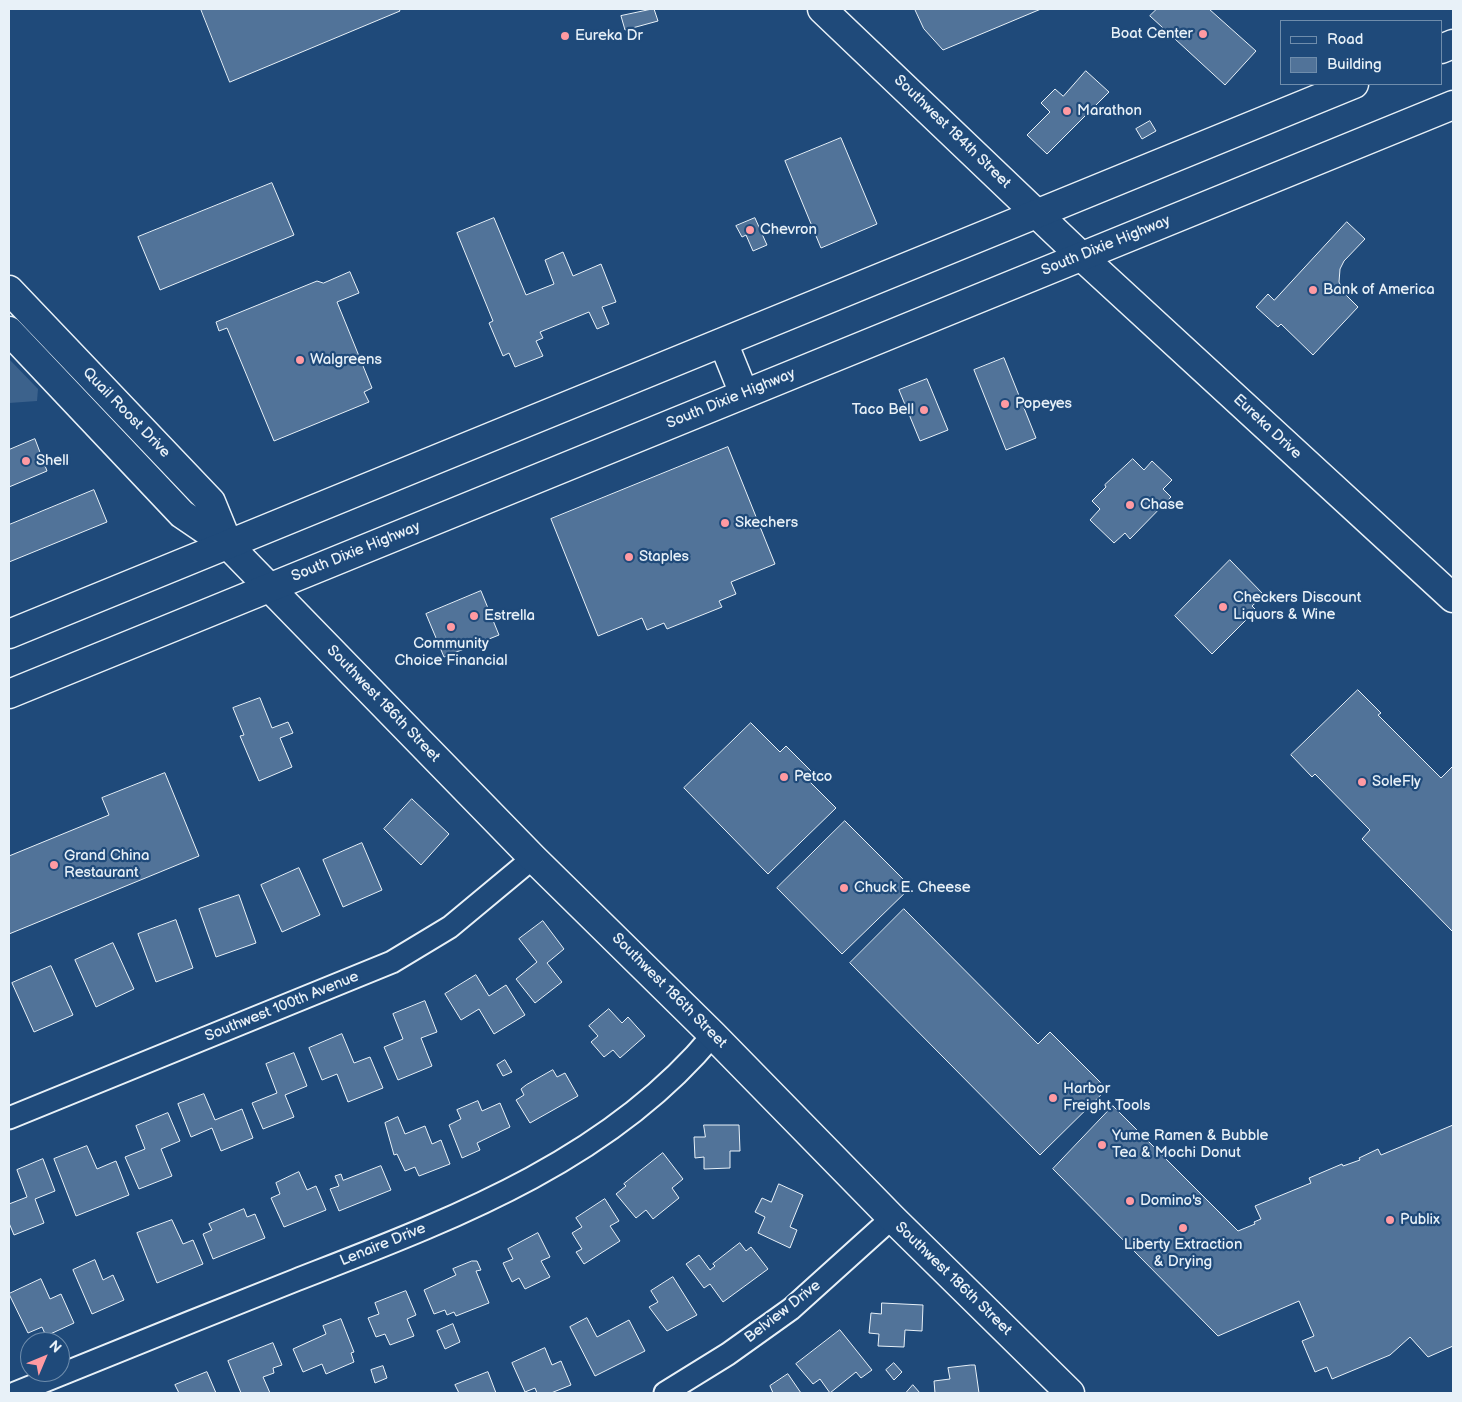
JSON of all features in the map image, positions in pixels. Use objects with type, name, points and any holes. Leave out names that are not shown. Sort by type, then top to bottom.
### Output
[{"type":"main road","name":"Southwest 184th Street","points":[[822,9],[1081,256]]},
{"type":"main road","points":[[9,634],[229,546],[1352,85]]},
{"type":"main road","name":"South Dixie Highway","points":[[9,694],[1453,105]]},
{"type":"main road","name":"Eureka Drive","points":[[1081,256],[1453,598]]},
{"type":"main road","name":"Quail Roost Drive","points":[[9,290],[211,502],[229,546]]},
{"type":"main road","name":"Quail Roost Drive","points":[[9,332],[182,514],[229,546],[269,588]]},
{"type":"main road","points":[[723,342],[744,394]]},
{"type":"main road","name":"Southwest 186th Street","points":[[269,588],[533,858],[714,1035],[892,1218],[1069,1393]]},
{"type":"street","name":"Southwest 100th Avenue","points":[[9,1118],[392,962],[450,927],[533,858]]},
{"type":"street","name":"Lenaire Drive","points":[[18,1393],[390,1244],[523,1184],[559,1164],[637,1110],[692,1062],[714,1035]]},
{"type":"street","name":"Belview Drive","points":[[666,1393],[736,1349],[791,1309],[892,1218]]},
{"type":"shaded area","points":[[9,359],[38,389],[37,401],[9,403]]},
{"type":"building","points":[[201,9],[399,9],[400,11],[230,82]]},
{"type":"building","points":[[654,9],[658,21],[625,30],[621,16]]},
{"type":"building","points":[[915,9],[1041,9],[943,50],[924,29]]},
{"type":"building","name":"Boat Center","points":[[1157,9],[1209,9],[1256,51],[1225,85],[1150,16]]},
{"type":"building","name":"Marathon","points":[[1086,71],[1109,92],[1047,154],[1027,135],[1050,112],[1041,103],[1055,89],[1063,96]]},
{"type":"building","points":[[1150,121],[1156,131],[1142,139],[1136,129]]},
{"type":"building","name":"Chevron","points":[[841,138],[877,224],[821,248],[785,161]]},
{"type":"building","points":[[272,183],[294,235],[160,290],[138,237]]},
{"type":"building","points":[[494,218],[526,295],[554,284],[545,260],[563,252],[573,276],[601,264],[616,302],[602,307],[609,324],[597,329],[589,312],[540,332],[543,338],[536,341],[543,356],[515,367],[509,353],[503,356],[489,323],[493,321],[457,233]]},
{"type":"building","name":"Chevron","points":[[755,218],[767,245],[753,251],[746,235],[742,237],[736,226]]},
{"type":"building","name":"Bank of America","points":[[1347,222],[1365,239],[1344,261],[1340,269],[1339,282],[1344,293],[1358,307],[1313,355],[1281,324],[1278,327],[1256,307],[1268,294],[1274,300]]},
{"type":"building","name":"Walgreens","points":[[350,272],[359,293],[337,302],[372,388],[364,392],[369,402],[274,441],[227,328],[219,331],[216,322],[317,281],[323,283]]},
{"type":"building","name":"Popeyes","points":[[1004,358],[1036,438],[1006,450],[974,370]]},
{"type":"building","name":"Taco Bell","points":[[927,379],[948,430],[920,441],[899,390]]},
{"type":"building","name":"Shell","points":[[35,439],[47,471],[9,487],[9,450]]},
{"type":"building","points":[[728,447],[775,564],[731,582],[736,594],[719,601],[722,607],[667,629],[664,623],[647,630],[642,618],[598,636],[551,519]]},
{"type":"building","name":"Chase","points":[[1133,459],[1144,470],[1152,461],[1172,480],[1163,489],[1171,497],[1130,539],[1125,533],[1114,543],[1090,520],[1100,509],[1092,501],[1106,487],[1105,485]]},
{"type":"building","name":"Shell","points":[[94,490],[107,522],[9,562],[9,525]]},
{"type":"building","points":[[1230,560],[1264,595],[1252,606],[1256,610],[1212,654],[1175,616]]},
{"type":"building","points":[[481,591],[499,635],[444,657],[426,614]]},
{"type":"building","points":[[1358,690],[1381,713],[1378,715],[1441,778],[1453,766],[1453,932],[1362,839],[1370,830],[1315,774],[1312,777],[1291,755]]},
{"type":"building","points":[[260,698],[272,728],[288,722],[293,733],[280,738],[292,767],[259,781],[240,736],[244,735],[233,708]]},
{"type":"building","points":[[751,723],[780,752],[786,746],[811,771],[807,779],[836,808],[768,874],[684,788]]},
{"type":"building","points":[[165,773],[199,856],[9,934],[9,856],[109,815],[102,798]]},
{"type":"building","points":[[412,799],[449,834],[421,865],[384,829]]},
{"type":"building","name":"Chuck E. Cheese","points":[[845,821],[911,887],[842,954],[777,888]]},
{"type":"building","points":[[362,843],[382,890],[343,907],[323,860]]},
{"type":"building","points":[[299,868],[320,915],[282,932],[261,885]]},
{"type":"building","points":[[239,895],[256,943],[216,957],[199,909]]},
{"type":"building","points":[[904,909],[1038,1044],[1050,1032],[1107,1089],[1040,1155],[850,963]]},
{"type":"building","points":[[176,920],[193,968],[156,982],[138,934]]},
{"type":"building","points":[[543,921],[564,949],[547,963],[562,982],[535,1003],[516,979],[537,962],[519,939]]},
{"type":"building","points":[[113,943],[134,989],[96,1007],[75,960]]},
{"type":"building","points":[[51,966],[73,1015],[34,1032],[12,983]]},
{"type":"building","points":[[476,975],[489,996],[506,985],[525,1015],[494,1034],[479,1009],[461,1020],[445,994]]},
{"type":"building","points":[[425,1001],[437,1032],[421,1038],[432,1066],[398,1080],[384,1047],[403,1039],[393,1014]]},
{"type":"building","points":[[609,1009],[622,1023],[628,1017],[645,1036],[620,1058],[613,1050],[604,1057],[591,1042],[598,1036],[589,1026]]},
{"type":"building","points":[[342,1034],[354,1063],[370,1057],[383,1088],[348,1102],[337,1074],[322,1080],[309,1048]]},
{"type":"building","points":[[294,1053],[307,1086],[285,1095],[294,1117],[263,1129],[252,1103],[277,1093],[266,1064]]},
{"type":"building","points":[[505,1060],[512,1072],[503,1076],[497,1065]]},
{"type":"building","points":[[553,1070],[557,1077],[565,1073],[578,1096],[530,1123],[516,1100],[524,1095],[521,1089]]},
{"type":"building","points":[[204,1094],[215,1120],[242,1109],[253,1138],[221,1151],[212,1128],[191,1137],[178,1104]]},
{"type":"building","points":[[478,1101],[482,1111],[500,1103],[510,1127],[477,1143],[480,1150],[462,1158],[449,1125],[461,1119],[457,1110]]},
{"type":"building","points":[[1113,1106],[1238,1231],[1255,1224],[1254,1222],[1261,1219],[1255,1206],[1311,1183],[1309,1178],[1342,1164],[1343,1166],[1360,1160],[1359,1158],[1378,1149],[1381,1155],[1453,1125],[1453,1346],[1428,1357],[1410,1337],[1390,1355],[1332,1379],[1327,1367],[1315,1372],[1302,1341],[1314,1336],[1299,1301],[1218,1336],[1053,1169]]},
{"type":"building","points":[[168,1113],[180,1141],[161,1149],[172,1176],[139,1189],[125,1157],[145,1149],[136,1126]]},
{"type":"building","points":[[398,1117],[405,1134],[425,1126],[432,1144],[441,1140],[450,1164],[419,1176],[415,1167],[405,1171],[397,1154],[394,1155],[385,1123]]},
{"type":"building","points":[[704,1125],[739,1125],[740,1151],[730,1151],[730,1168],[704,1169],[704,1157],[695,1158],[694,1137],[705,1137]]},
{"type":"building","points":[[87,1146],[97,1169],[116,1161],[129,1195],[76,1216],[54,1159]]},
{"type":"building","points":[[663,1153],[683,1179],[672,1188],[679,1198],[653,1219],[646,1210],[636,1218],[616,1194],[626,1186],[624,1184]]},
{"type":"building","points":[[43,1159],[55,1191],[35,1199],[44,1223],[14,1235],[9,1223],[9,1204],[27,1197],[17,1170]]},
{"type":"building","points":[[381,1166],[391,1190],[339,1211],[330,1189],[339,1186],[335,1176],[341,1174],[343,1180]]},
{"type":"building","points":[[299,1172],[307,1190],[316,1186],[326,1210],[284,1227],[271,1198],[280,1194],[276,1183]]},
{"type":"building","points":[[779,1184],[803,1195],[790,1227],[797,1230],[790,1248],[758,1233],[765,1217],[755,1212],[762,1198],[771,1202]]},
{"type":"building","points":[[605,1199],[619,1221],[610,1226],[620,1241],[584,1264],[576,1252],[582,1249],[572,1233],[582,1227],[576,1218]]},
{"type":"building","points":[[244,1209],[247,1217],[255,1214],[265,1238],[213,1259],[203,1234],[212,1230],[209,1224]]},
{"type":"building","points":[[172,1220],[183,1244],[193,1240],[203,1264],[157,1283],[137,1233]]},
{"type":"building","points":[[538,1233],[550,1257],[541,1261],[550,1277],[525,1289],[519,1278],[512,1282],[503,1263],[513,1259],[508,1249]]},
{"type":"building","points":[[740,1243],[746,1251],[751,1247],[768,1269],[723,1302],[710,1284],[704,1288],[686,1264],[699,1255],[710,1270],[715,1266],[713,1264]]},
{"type":"building","points":[[95,1260],[103,1280],[113,1275],[124,1300],[92,1314],[73,1270]]},
{"type":"building","points":[[472,1261],[477,1261],[481,1270],[476,1271],[489,1303],[456,1316],[454,1312],[447,1315],[445,1310],[434,1314],[424,1290],[456,1275],[453,1269]]},
{"type":"building","points":[[673,1277],[697,1315],[667,1331],[649,1307],[658,1302],[651,1291]]},
{"type":"building","points":[[41,1279],[50,1299],[61,1294],[74,1323],[55,1332],[44,1332],[42,1327],[28,1332],[9,1294]]},
{"type":"building","points":[[406,1291],[416,1315],[407,1319],[414,1336],[390,1345],[385,1334],[376,1337],[368,1318],[379,1314],[375,1303]]},
{"type":"building","points":[[882,1303],[923,1305],[922,1331],[905,1330],[904,1347],[878,1346],[879,1334],[869,1333],[871,1313],[881,1314]]},
{"type":"building","points":[[587,1318],[597,1337],[629,1320],[645,1351],[595,1376],[570,1327]]},
{"type":"building","points":[[341,1319],[354,1352],[351,1353],[354,1362],[326,1374],[322,1364],[303,1372],[293,1349],[326,1334],[323,1326]]},
{"type":"building","points":[[453,1324],[460,1342],[445,1349],[437,1331]]},
{"type":"building","points":[[840,1330],[872,1370],[861,1378],[856,1372],[830,1393],[820,1379],[813,1384],[796,1364]]},
{"type":"building","points":[[273,1343],[282,1365],[273,1368],[274,1373],[263,1377],[270,1393],[241,1393],[228,1361]]},
{"type":"building","points":[[545,1348],[552,1365],[561,1361],[571,1385],[551,1393],[537,1393],[535,1388],[525,1392],[512,1363]]},
{"type":"building","points":[[894,1363],[902,1372],[894,1380],[886,1370]]},
{"type":"building","points":[[975,1365],[979,1393],[935,1393],[934,1381],[950,1379],[948,1368]]},
{"type":"building","points":[[383,1366],[387,1378],[375,1383],[371,1370]]},
{"type":"building","points":[[207,1372],[216,1393],[179,1393],[175,1385]]},
{"type":"building","points":[[488,1372],[496,1393],[459,1393],[455,1385]]},
{"type":"building","points":[[788,1374],[801,1393],[773,1393],[770,1386]]},
{"type":"building","points":[[913,1385],[920,1393],[906,1393]]},
{"type":"place","name":"Boat Center","points":[[1203,34]]},
{"type":"place","name":"Eureka Dr","points":[[565,36]]},
{"type":"place","name":"Marathon","points":[[1067,111]]},
{"type":"place","name":"Chevron","points":[[750,230]]},
{"type":"place","name":"Bank of America","points":[[1313,290]]},
{"type":"place","name":"Walgreens","points":[[300,360]]},
{"type":"place","name":"Popeyes","points":[[1005,404]]},
{"type":"place","name":"Taco Bell","points":[[924,410]]},
{"type":"place","name":"Shell","points":[[26,461]]},
{"type":"place","name":"Chase","points":[[1130,505]]},
{"type":"place","name":"Skechers","points":[[725,523]]},
{"type":"place","name":"Staples","points":[[629,557]]},
{"type":"place","name":"Checkers Discount Liquors & Wine","points":[[1223,607]]},
{"type":"place","name":"Estrella","points":[[474,616]]},
{"type":"place","name":"Community Choice Financial","points":[[451,627]]},
{"type":"place","name":"Petco","points":[[784,777]]},
{"type":"place","name":"SoleFly","points":[[1362,782]]},
{"type":"place","name":"Grand China Restaurant","points":[[54,865]]},
{"type":"place","name":"Chuck E. Cheese","points":[[844,888]]},
{"type":"place","name":"Harbor Freight Tools","points":[[1053,1098]]},
{"type":"place","name":"Yume Ramen & Bubble Tea & Mochi Donut","points":[[1102,1145]]},
{"type":"place","name":"Domino's","points":[[1130,1201]]},
{"type":"place","name":"Publix","points":[[1390,1220]]},
{"type":"place","name":"Liberty Extraction & Drying","points":[[1183,1228]]}]
